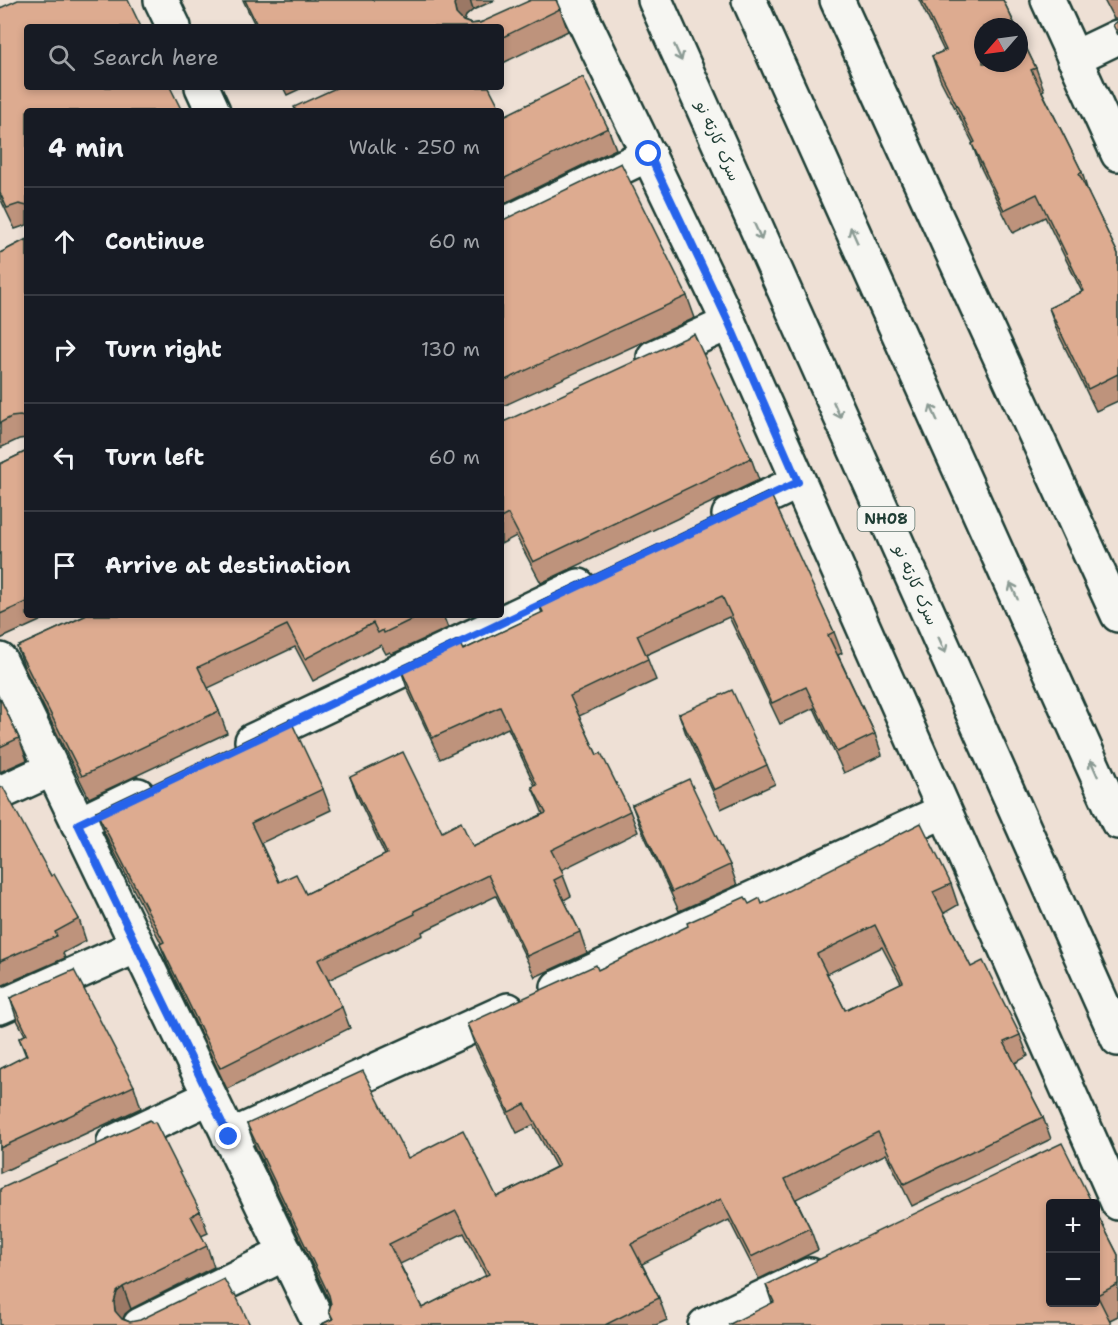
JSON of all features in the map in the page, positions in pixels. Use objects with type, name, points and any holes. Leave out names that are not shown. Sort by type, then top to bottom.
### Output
[{"type":"main road","points":[[161,0],[173,24]]},
{"type":"main road","points":[[574,0],[729,323],[944,812],[1080,1147],[1118,1203]]},
{"type":"main road","name":"سرک کارته نو","points":[[655,0],[1118,1039]]},
{"type":"main road","points":[[749,0],[1118,822]]},
{"type":"main road","points":[[837,0],[1118,615]]},
{"type":"main road","points":[[1048,0],[1118,154]]},
{"type":"main road","points":[[1074,58],[1118,37]]},
{"type":"main road","points":[[203,90],[212,108]]},
{"type":"main road","points":[[504,225],[649,154]]},
{"type":"main road","points":[[631,368],[729,323]]},
{"type":"main road","points":[[701,528],[798,482]]},
{"type":"main road","points":[[229,752],[604,574]]},
{"type":"main road","points":[[7,657],[52,769],[320,1325]]},
{"type":"main road","points":[[0,793],[52,769]]},
{"type":"main road","points":[[78,824],[164,783]]},
{"type":"main road","points":[[229,1137],[944,812]]},
{"type":"main road","points":[[0,1007],[137,946]]},
{"type":"main road","points":[[84,1155],[210,1097]]},
{"type":"main road","points":[[140,1325],[285,1253]]},
{"type":"main road","points":[[705,1325],[834,1264]]},
{"type":"building","points":[[18,0],[128,0],[140,24],[24,24],[24,90],[172,90],[180,108],[24,108],[24,205],[19,204],[7,208],[0,193],[0,8]]},
{"type":"building","points":[[245,0],[456,0],[454,4],[456,14],[463,21],[471,24],[257,24]]},
{"type":"building","points":[[531,0],[556,0],[560,9],[504,37],[504,24],[471,24],[480,23]]},
{"type":"building","points":[[922,0],[1003,0],[1012,18],[974,18],[974,72],[1028,72],[1028,52],[1036,68],[1031,70],[1082,172],[1079,174],[1118,254],[1118,374],[1088,389],[1049,308],[1084,291],[1037,194],[1004,210],[972,144],[975,142],[932,56],[946,50]]},
{"type":"building","points":[[1118,21],[1118,35],[1113,25]]},
{"type":"building","points":[[583,77],[608,128],[504,179],[504,116]]},
{"type":"building","points":[[331,90],[491,90],[500,108],[294,107]]},
{"type":"building","points":[[621,163],[687,296],[504,381],[504,220]]},
{"type":"building","points":[[24,241],[24,417],[11,417],[0,423],[0,253]]},
{"type":"building","points":[[694,334],[751,458],[533,562],[508,514],[504,516],[504,422]]},
{"type":"building","points":[[24,452],[24,603],[0,614],[0,464]]},
{"type":"building","points":[[767,493],[771,495],[834,632],[828,635],[875,734],[837,752],[806,687],[772,703],[722,596],[637,635],[648,659],[570,696],[597,755],[601,753],[630,811],[551,850],[564,875],[554,880],[580,932],[527,956],[488,875],[414,911],[415,914],[318,960],[342,1007],[220,1068],[160,944],[164,942],[96,811],[290,719],[323,789],[251,823],[279,882],[296,874],[306,894],[387,854],[350,777],[403,752],[442,832],[461,822],[473,847],[546,813],[532,787],[537,785],[500,707],[432,738],[400,667],[458,640],[463,650],[543,612],[538,602]]},
{"type":"building","points":[[80,618],[415,618],[384,633],[383,630],[378,633],[373,623],[305,659],[287,625],[198,667],[219,711],[82,776],[17,647]]},
{"type":"building","points":[[732,690],[767,765],[714,790],[679,714]]},
{"type":"building","points":[[0,698],[19,738],[0,747]]},
{"type":"building","points":[[689,779],[730,865],[672,892],[632,805]]},
{"type":"building","points":[[3,787],[51,876],[54,874],[79,919],[55,932],[57,936],[0,961],[0,788]]},
{"type":"building","points":[[921,823],[951,884],[933,892],[971,967],[983,961],[1020,1035],[1004,1042],[1043,1117],[904,1184],[878,1132],[785,1179],[810,1228],[751,1257],[721,1199],[631,1244],[659,1298],[605,1325],[320,1325],[333,1319],[329,1311],[331,1304],[329,1295],[247,1124],[363,1071],[408,1158],[463,1130],[497,1197],[559,1166],[525,1104],[509,1112],[467,1024],[596,965],[598,970],[688,926],[687,923],[745,897],[749,904],[760,898],[762,904]],"holes":[[[875,925],[903,982],[845,1010],[817,954]],[[456,1211],[489,1274],[422,1308],[389,1244]]]},
{"type":"building","points":[[74,970],[134,1086],[0,1148],[0,1069],[27,1055],[19,1038],[27,1034],[10,998]]},
{"type":"building","points":[[150,1120],[152,1123],[155,1122],[200,1211],[191,1216],[207,1246],[123,1287],[117,1292],[114,1302],[115,1311],[122,1319],[130,1322],[140,1320],[224,1279],[233,1295],[235,1294],[250,1325],[0,1325],[0,1189]]},
{"type":"building","points":[[1062,1143],[1090,1199],[1046,1199],[1046,1307],[1100,1307],[1100,1301],[1112,1325],[728,1325],[774,1302],[766,1285]]},
{"type":"building","points":[[1100,1220],[1118,1255],[1118,1284],[1100,1293]]},
{"type":"route","points":[[229,1137],[78,824],[798,482],[729,323],[649,154]]}]
